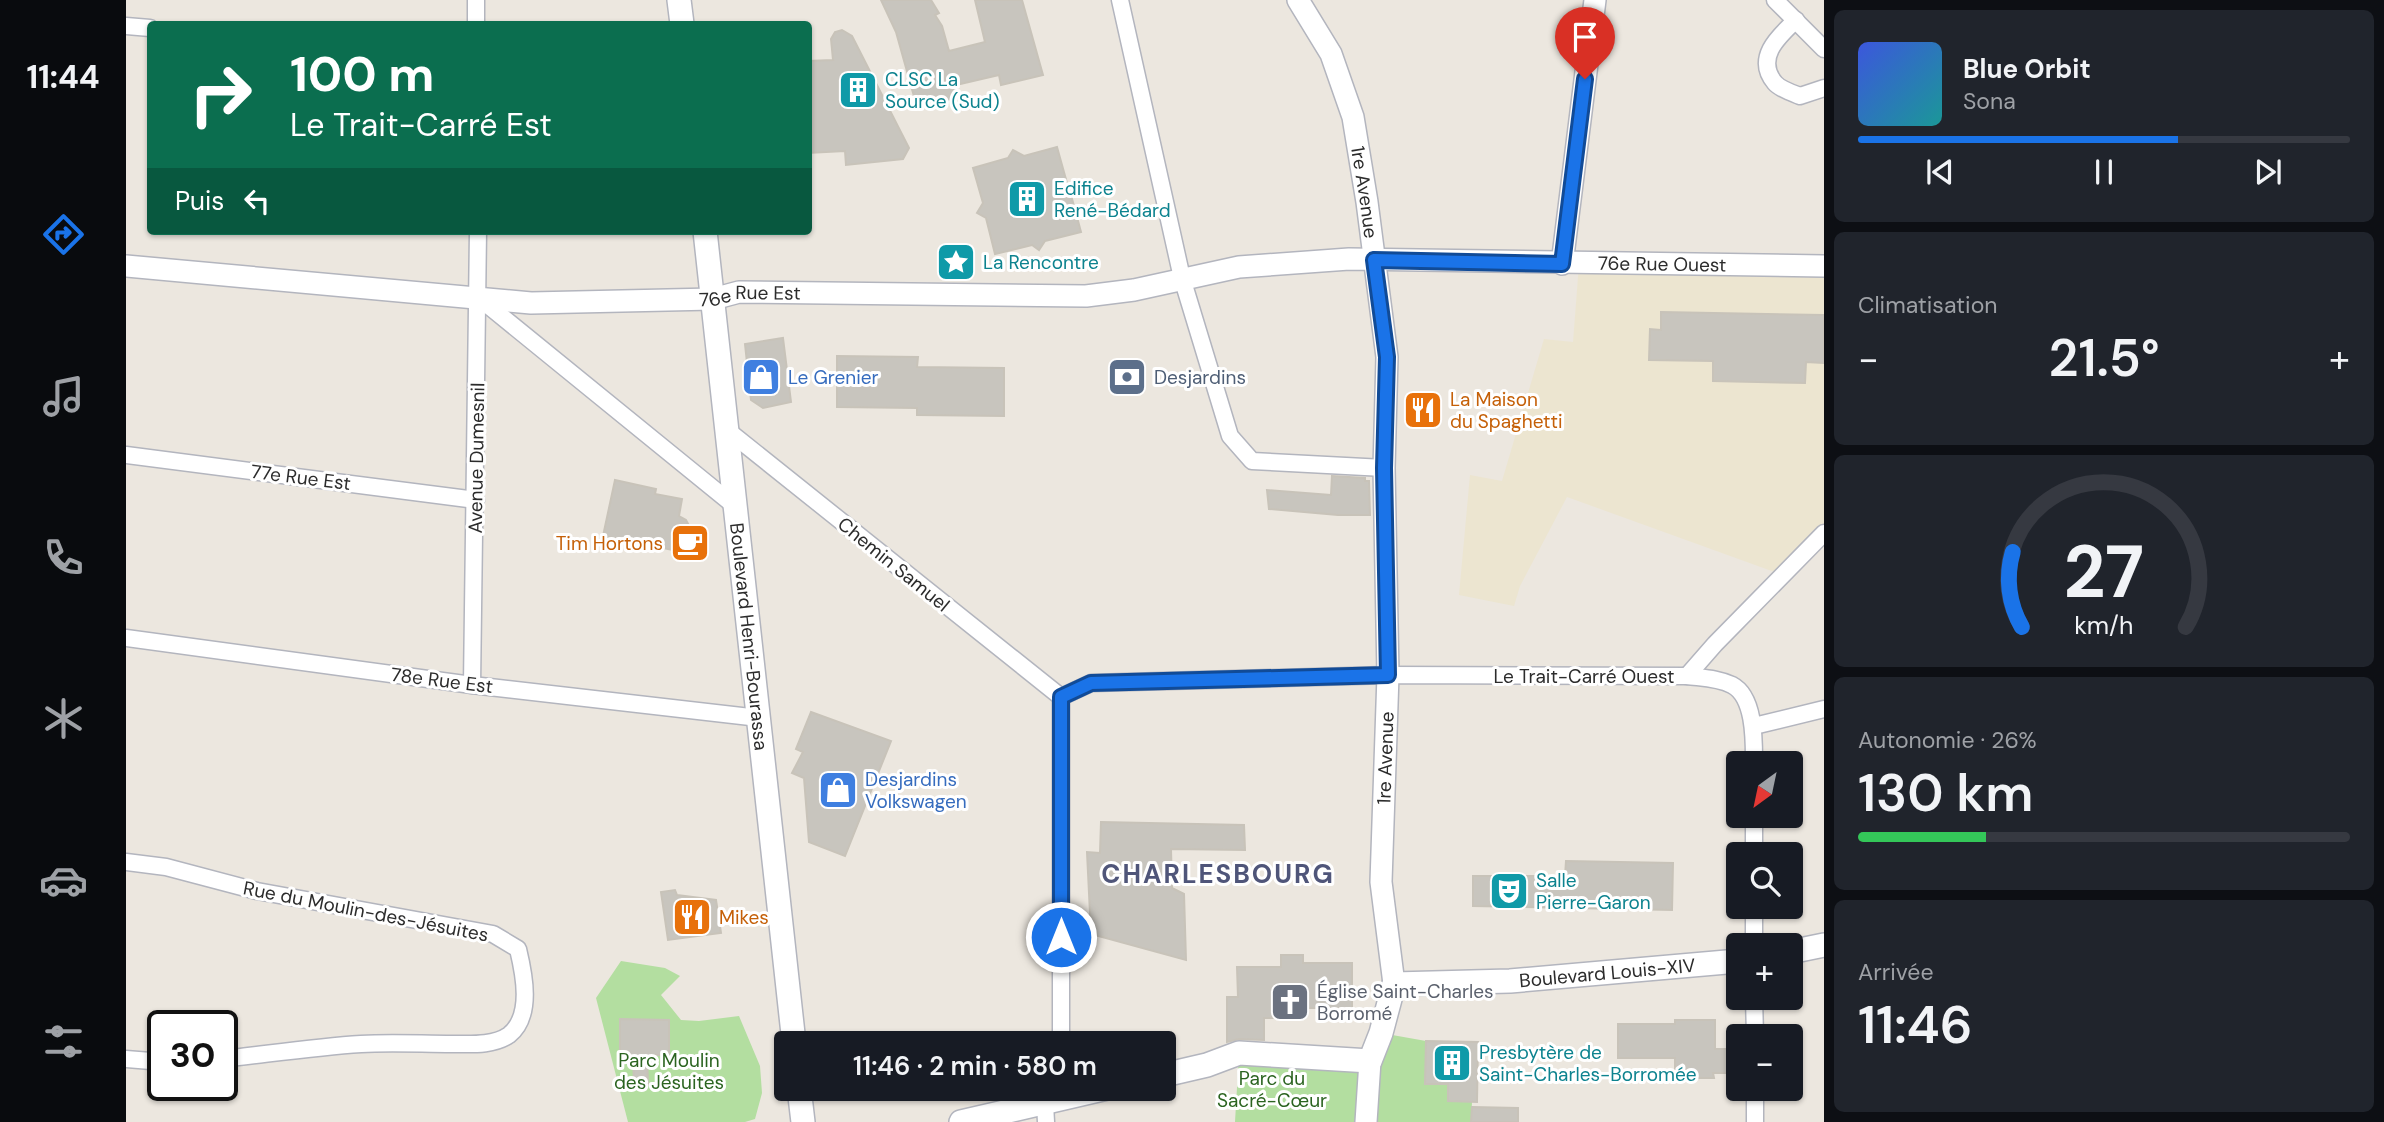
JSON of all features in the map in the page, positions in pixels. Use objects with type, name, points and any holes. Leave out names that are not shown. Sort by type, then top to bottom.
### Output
[{"type":"main road","points":[[679,0],[682,21]]},
{"type":"main road","name":"Boulevard Henri-Bourassa","points":[[705,235],[793,1031]]},
{"type":"main road","points":[[1803,949],[1824,945]]},
{"type":"main road","name":"Boulevard Louis-XIV","points":[[1394,984],[1510,981],[1726,962]]},
{"type":"main road","points":[[1176,1072],[1208,1065],[1239,1053],[1370,1061],[1381,1033],[1394,984]]},
{"type":"main road","points":[[801,1101],[803,1122]]},
{"type":"main road","points":[[961,1122],[1053,1103]]},
{"type":"street","points":[[476,0],[476,21]]},
{"type":"street","points":[[1120,0],[1182,278],[1230,436],[1252,461],[1384,468]]},
{"type":"street","name":"1re Avenue","points":[[1298,0],[1331,54],[1353,117],[1387,357],[1384,468],[1388,675],[1381,882],[1394,984]]},
{"type":"street","points":[[1562,264],[1595,0]]},
{"type":"street","points":[[1775,0],[1824,49]]},
{"type":"street","points":[[1796,20],[1774,41],[1767,56],[1767,69],[1775,85],[1800,96],[1824,88]]},
{"type":"street","points":[[126,26],[147,28]]},
{"type":"street","name":"Avenue Dumesnil","points":[[472,685],[478,235]]},
{"type":"street","name":"76e Rue Est","points":[[126,266],[531,303],[713,299],[739,292],[1086,296],[1134,290],[1239,267],[1349,259],[1374,260]]},
{"type":"street","name":"76e Rue Ouest","points":[[1374,260],[1824,266]]},
{"type":"street","points":[[479,298],[736,507]]},
{"type":"street","name":"Chemin Samuel","points":[[727,430],[1061,697]]},
{"type":"street","name":"77e Rue Est","points":[[126,455],[476,500]]},
{"type":"street","points":[[1687,676],[1824,533]]},
{"type":"street","name":"78e Rue Est","points":[[126,638],[472,685],[759,718]]},
{"type":"street","name":"Le Trait-Carré Ouest","points":[[1061,697],[1091,683],[1388,675],[1687,676],[1714,679],[1734,686],[1747,704],[1754,726],[1754,751]]},
{"type":"street","points":[[1061,697],[1061,1031]]},
{"type":"street","points":[[1754,726],[1824,709]]},
{"type":"street","name":"Rue du Moulin-des-Jésuites","points":[[126,862],[166,867],[257,891],[494,934],[518,949],[523,968],[524,1008],[519,1022],[510,1034],[496,1041],[474,1044],[362,1043],[238,1057]]},
{"type":"street","points":[[126,1059],[147,1061]]},
{"type":"street","points":[[1366,1122],[1370,1061]]},
{"type":"street","points":[[1755,1101],[1755,1122]]},
{"type":"shaded area","points":[[1579,264],[1824,266],[1824,533],[1783,575],[1567,497],[1520,586],[1514,606],[1459,595],[1470,475],[1502,481],[1544,339],[1573,342]]},
{"type":"green space","name":"Parc Moulin des Jésuites","points":[[621,961],[665,968],[680,976],[661,995],[681,1020],[699,1021],[739,1016],[760,1066],[762,1093],[755,1119],[745,1122],[628,1122],[596,998]]},
{"type":"green space","name":"Parc du Sacré-Cœur","points":[[1381,1033],[1426,1041],[1425,1084],[1448,1084],[1448,1101],[1472,1102],[1471,1122],[1235,1122],[1239,1053],[1370,1061]]},
{"type":"building","points":[[881,0],[931,0],[939,13],[935,15],[942,26],[949,51],[985,42],[975,0],[1022,0],[1043,75],[1001,85],[999,75],[956,85],[960,97],[917,107],[896,32]]},
{"type":"building","name":"CLSC La Source (Sud)","points":[[842,30],[852,36],[909,148],[903,159],[846,165],[845,151],[812,153],[812,61],[833,60],[831,39],[835,32]]},
{"type":"building","name":"Edifice René-Bédard","points":[[1057,147],[1067,183],[1075,187],[1071,195],[1081,232],[1045,241],[1039,250],[1032,245],[995,254],[986,218],[977,213],[983,203],[973,168],[1008,158],[1013,150],[1024,156]]},
{"type":"building","points":[[1661,312],[1824,315],[1824,363],[1806,362],[1805,383],[1713,381],[1713,361],[1649,360],[1650,329],[1661,330]]},
{"type":"building","points":[[783,338],[791,402],[763,408],[751,400],[745,344]]},
{"type":"building","points":[[837,356],[918,357],[917,367],[1004,368],[1004,416],[917,415],[917,408],[837,407]]},
{"type":"building","points":[[1332,476],[1365,478],[1365,481],[1369,481],[1370,515],[1269,509],[1267,490],[1331,495]]},
{"type":"building","points":[[615,480],[656,489],[655,494],[682,499],[679,516],[686,520],[694,535],[693,554],[603,536]]},
{"type":"building","name":"Desjardins Volkswagen","points":[[811,712],[891,741],[845,856],[809,842],[804,778],[792,773],[803,752],[796,749]]},
{"type":"building","points":[[1101,822],[1244,825],[1245,850],[1171,849],[1172,888],[1184,894],[1186,960],[1091,934],[1087,852],[1100,853]]},
{"type":"building","points":[[1566,861],[1673,863],[1672,910],[1473,906],[1473,876],[1565,876]]},
{"type":"building","name":"Mikes","points":[[675,890],[677,895],[716,900],[721,933],[668,940],[661,892]]},
{"type":"building","name":"Église Saint-Charles Borromé","points":[[1281,955],[1303,955],[1303,963],[1352,963],[1352,1008],[1303,1008],[1303,1018],[1264,1018],[1264,1040],[1239,1039],[1227,1042],[1227,997],[1238,997],[1237,967],[1281,967]]},
{"type":"building","points":[[620,1019],[669,1020],[669,1055],[647,1055],[648,1085],[634,1086],[633,1055],[620,1055]]},
{"type":"building","points":[[1675,1020],[1715,1020],[1715,1049],[1726,1049],[1726,1073],[1713,1073],[1714,1078],[1675,1078],[1675,1058],[1618,1058],[1618,1024],[1675,1024]]},
{"type":"building","name":"Presbytère de Saint-Charles-Borromée","points":[[1426,1041],[1478,1042],[1477,1102],[1448,1101],[1448,1084],[1425,1084]]},
{"type":"building","points":[[1472,1107],[1518,1108],[1518,1122],[1471,1122]]},
{"type":"place","name":"CLSC La Source (Sud)","points":[[858,90]]},
{"type":"place","name":"Edifice René-Bédard","points":[[1027,199]]},
{"type":"place","name":"La Rencontre","points":[[956,262]]},
{"type":"place","name":"Le Grenier","points":[[761,377]]},
{"type":"place","name":"Desjardins","points":[[1127,377]]},
{"type":"place","name":"La Maison du Spaghetti","points":[[1423,410]]},
{"type":"place","name":"Tim Hortons","points":[[690,543]]},
{"type":"place","name":"Desjardins Volkswagen","points":[[838,790]]},
{"type":"place","name":"Salle Pierre-Garon","points":[[1509,891]]},
{"type":"place","name":"Mikes","points":[[692,917]]},
{"type":"place","name":"Église Saint-Charles Borromé","points":[[1290,1002]]},
{"type":"place","name":"Presbytère de Saint-Charles-Borromée","points":[[1452,1063]]},
{"type":"district","name":"CHARLESBOURG","points":[[1218,874]]},
{"type":"route","points":[[1061,937],[1061,697],[1091,683],[1388,675],[1384,468],[1387,357],[1374,260],[1562,264],[1585,79]]}]
